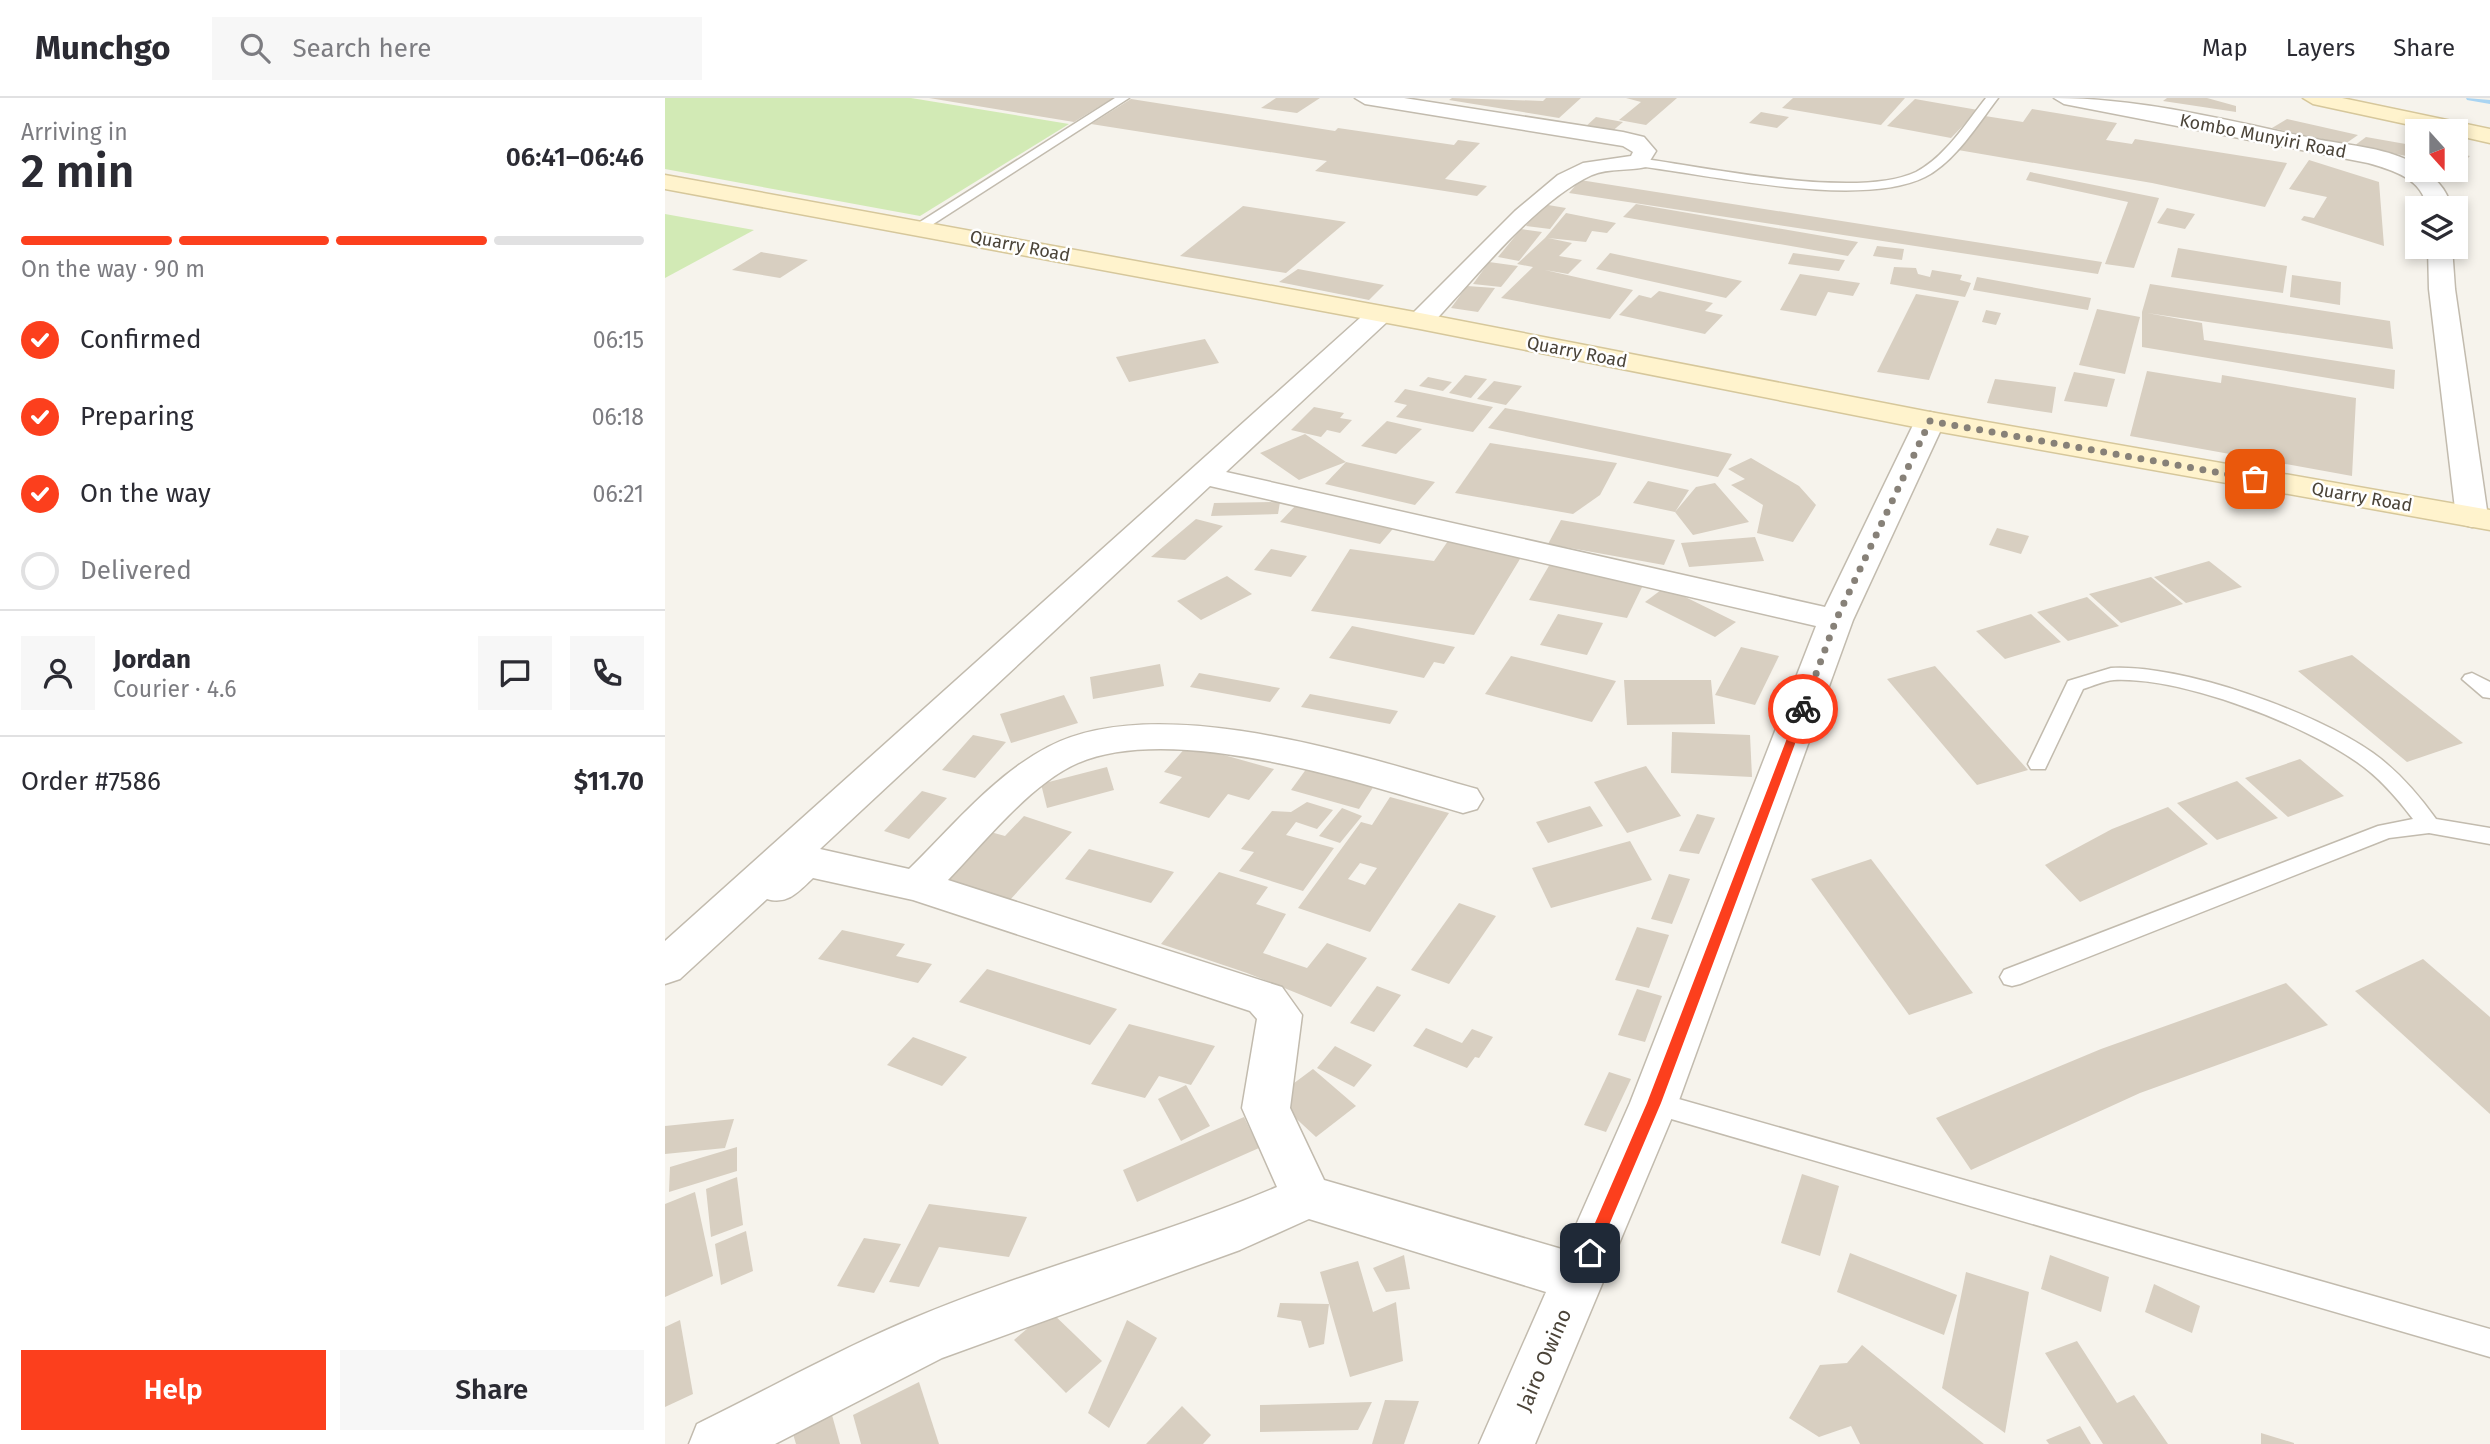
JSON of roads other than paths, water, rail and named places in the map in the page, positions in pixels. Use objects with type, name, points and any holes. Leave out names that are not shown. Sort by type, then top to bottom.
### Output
[{"type":"main road","points":[[2313,98],[2490,136]]},
{"type":"main road","points":[[2370,98],[2490,121]]},
{"type":"main road","name":"Quarry Road","points":[[665,182],[1420,321],[1930,421],[2481,519]]},
{"type":"street","points":[[1365,98],[1636,142],[1645,151],[1638,162],[1594,167],[1570,177],[1537,204],[1420,321]]},
{"type":"street","name":"Kombo Munyiri Road","points":[[2064,98],[2269,135],[2383,160],[2408,170],[2430,184],[2437,196]]},
{"type":"street","points":[[2441,259],[2442,289],[2481,519]]},
{"type":"street","points":[[665,967],[1379,315]]},
{"type":"street","name":"Jairo Owino","points":[[1507,1444],[1654,1103],[1836,620],[1930,421]]},
{"type":"street","points":[[1205,476],[1836,620]]},
{"type":"street","points":[[917,886],[1016,791],[1064,754],[1109,741],[1161,735],[1315,757],[1463,799]]},
{"type":"street","points":[[665,998],[805,861],[917,886],[1266,999],[1280,1015],[1266,1108],[1307,1197]]},
{"type":"street","points":[[717,1444],[925,1339],[1121,1267],[1222,1234],[1307,1197],[1579,1278]]},
{"type":"lane","points":[[919,227],[1123,98]]},
{"type":"lane","points":[[1638,162],[1817,186],[1841,187],[1908,178],[1923,173],[1947,151],[1992,98]]},
{"type":"lane","points":[[2038,764],[2075,685],[2115,674],[2158,679],[2238,698],[2362,755],[2403,789],[2429,825]]},
{"type":"lane","points":[[2472,679],[2490,692]]},
{"type":"lane","points":[[2012,977],[2386,831],[2429,825],[2490,836]]},
{"type":"lane","points":[[1654,1103],[2490,1343]]},
{"type":"waterway","points":[[2470,98],[2490,102]]}]
